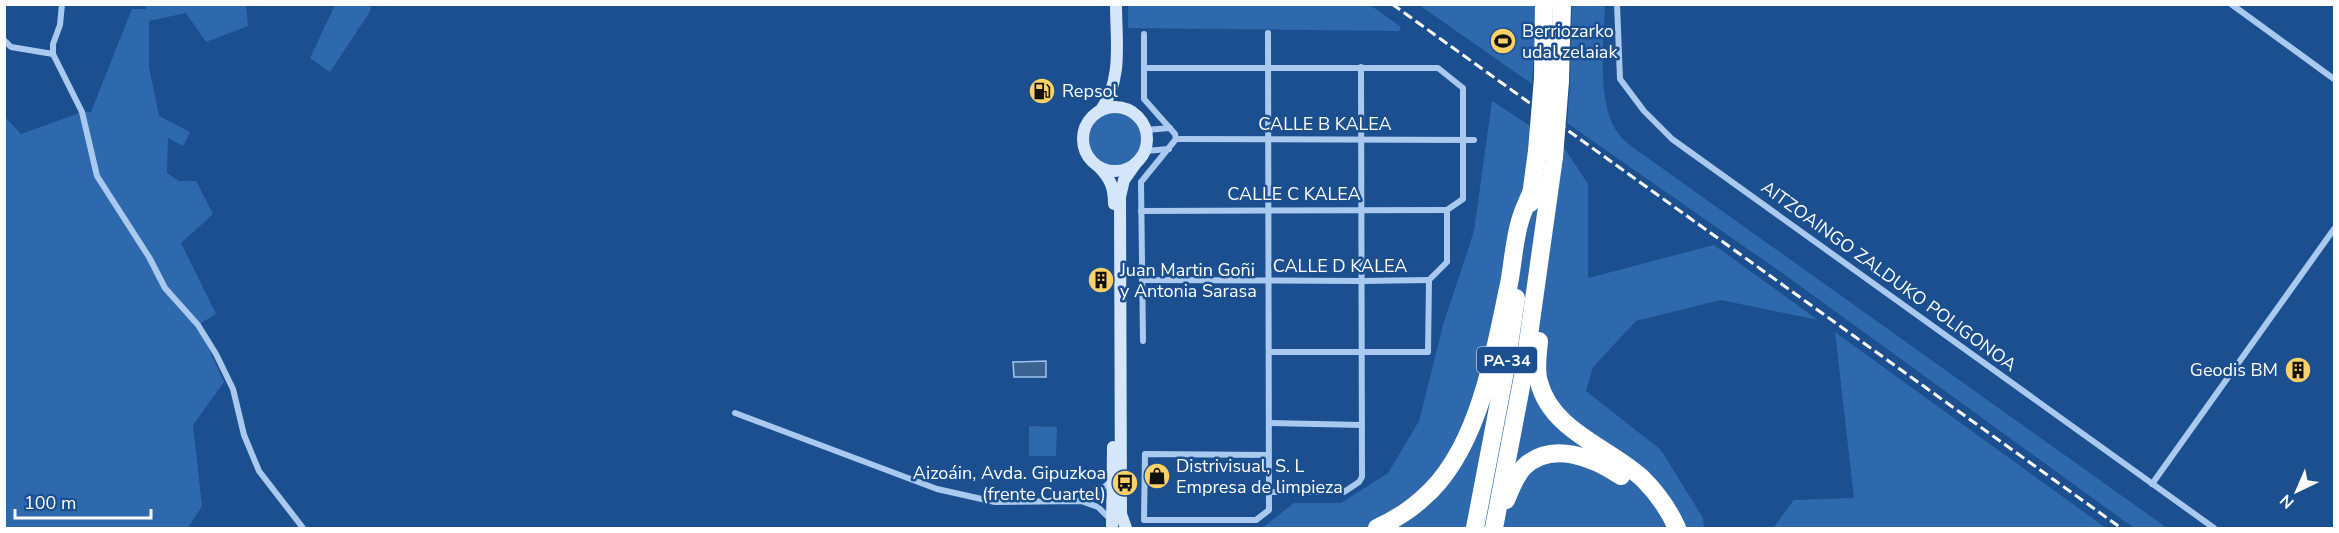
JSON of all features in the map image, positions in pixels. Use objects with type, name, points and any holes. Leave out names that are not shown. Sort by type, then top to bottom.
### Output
[{"type":"highway","name":"PA-34","points":[[1544,4],[1551,79]]},
{"type":"highway","name":"PA-34","points":[[1494,528],[1524,371],[1546,219],[1546,154],[1551,79],[1562,4]]},
{"type":"highway","name":"PA-34","points":[[1475,528],[1506,366],[1532,190],[1546,154]]},
{"type":"highway","points":[[1377,528],[1399,517],[1424,497],[1441,479],[1467,435],[1486,380],[1509,284],[1520,221],[1532,190]]},
{"type":"highway","points":[[1546,219],[1548,254],[1538,349],[1539,383],[1546,400],[1558,416],[1578,434],[1641,478],[1661,499],[1677,528]]},
{"type":"highway","points":[[1494,528],[1515,480],[1524,467],[1538,458],[1554,454],[1574,454],[1596,461],[1629,480],[1648,497],[1666,528]]},
{"type":"main road","points":[[1116,4],[1116,79],[1121,97],[1129,110]]},
{"type":"main road","points":[[1112,525],[1114,189],[1110,179],[1091,162],[1082,143],[1086,123],[1101,110],[1108,100],[1116,79]]},
{"type":"main road","points":[[1101,110],[1119,107],[1129,110],[1137,116],[1146,130],[1145,151],[1124,180],[1119,197],[1121,514],[1126,528]]},
{"type":"main road","points":[[1100,168],[1119,171],[1136,164]]},
{"type":"street","points":[[62,4],[59,31],[52,44],[53,54],[82,112],[92,159],[102,184],[136,235],[165,288],[198,325],[216,354],[233,389],[244,435],[260,471],[303,528]]},
{"type":"street","name":"AITZOAINGO ZALDUKO POLIGONOA","points":[[1617,4],[1620,79],[1644,111],[1672,139],[2214,528]]},
{"type":"street","points":[[2232,4],[2334,79]]},
{"type":"street","points":[[1268,33],[1269,281],[1269,352],[1269,423],[1269,455],[1269,510],[1256,520],[1144,520],[1145,454],[1269,455]]},
{"type":"street","points":[[1143,340],[1141,182],[1176,139],[1175,134],[1144,99],[1144,34]]},
{"type":"street","points":[[4,40],[11,47],[53,54]]},
{"type":"street","points":[[1144,68],[1438,68],[1463,88],[1462,199],[1447,210],[1447,261],[1429,280],[1428,352],[1269,352]]},
{"type":"street","points":[[1269,492],[1344,492],[1359,482],[1362,477],[1361,68]]},
{"type":"street","points":[[1146,130],[1170,128]]},
{"type":"street","name":"CALLE B KALEA","points":[[1176,139],[1474,140]]},
{"type":"street","points":[[1145,151],[1169,149]]},
{"type":"street","name":"CALLE C KALEA","points":[[1142,211],[1447,210]]},
{"type":"street","points":[[2152,484],[2334,229]]},
{"type":"street","name":"CALLE D KALEA","points":[[1142,280],[1429,280]]},
{"type":"street","points":[[735,413],[937,489],[995,502],[1081,501],[1098,507],[1112,525]]},
{"type":"street","points":[[1269,423],[1362,425]]},
{"type":"street","points":[[1081,501],[1095,495],[1113,479]]},
{"type":"shaded area","points":[[146,4],[246,5],[248,26],[206,42],[186,13],[149,21],[149,67],[159,116],[190,132],[183,146],[168,138],[167,173],[179,181],[196,181],[213,214],[181,243],[216,314],[198,325],[224,382],[193,425],[202,506],[188,528],[5,528],[4,116],[21,134],[82,112],[91,112],[132,9],[146,9]]},
{"type":"shaded area","points":[[335,5],[372,5],[330,72],[310,58]]},
{"type":"shaded area","points":[[1128,5],[1370,5],[1401,27],[1399,31],[1128,28]]},
{"type":"shaded area","name":"Berriozarko udal zelaiak","points":[[1419,5],[1537,5],[1532,84]]},
{"type":"shaded area","points":[[1572,5],[1605,5],[1604,89],[1611,120],[1625,141],[2167,528],[2134,528],[1785,275],[1567,123]]},
{"type":"shaded area","points":[[1492,101],[1565,149],[1588,184],[1588,278],[1714,245],[1818,320],[1721,300],[1636,321],[1593,367],[1586,391],[1661,450],[1703,518],[1704,528],[1262,528],[1294,503],[1341,503],[1388,473],[1419,421],[1443,325],[1474,231]]},
{"type":"shaded area","points":[[1115,110],[1135,118],[1143,138],[1135,158],[1115,166],[1095,158],[1087,138],[1095,118]]},
{"type":"shaded area","points":[[1835,332],[2106,528],[1773,528],[1794,500],[1854,498]]},
{"type":"shaded area","points":[[1046,361],[1046,377],[1014,377],[1013,362]]},
{"type":"shaded area","points":[[1029,426],[1057,427],[1056,456],[1029,456]]},
{"type":"railway","points":[[1392,4],[2121,528]]},
{"type":"place","name":"Berriozarko udal zelaiak","points":[[1503,41]]},
{"type":"place","name":"Repsol","points":[[1042,91]]},
{"type":"place","name":"Juan Martin Goñi y Antonia Sarasa","points":[[1101,280]]},
{"type":"place","name":"Geodis BM","points":[[2298,370]]},
{"type":"place","name":"Distrivisual, S. L Empresa de limpieza","points":[[1157,476]]},
{"type":"place","name":"Aizoáin, Avda. Gipuzkoa (frente Cuartel)","points":[[1125,483]]}]
